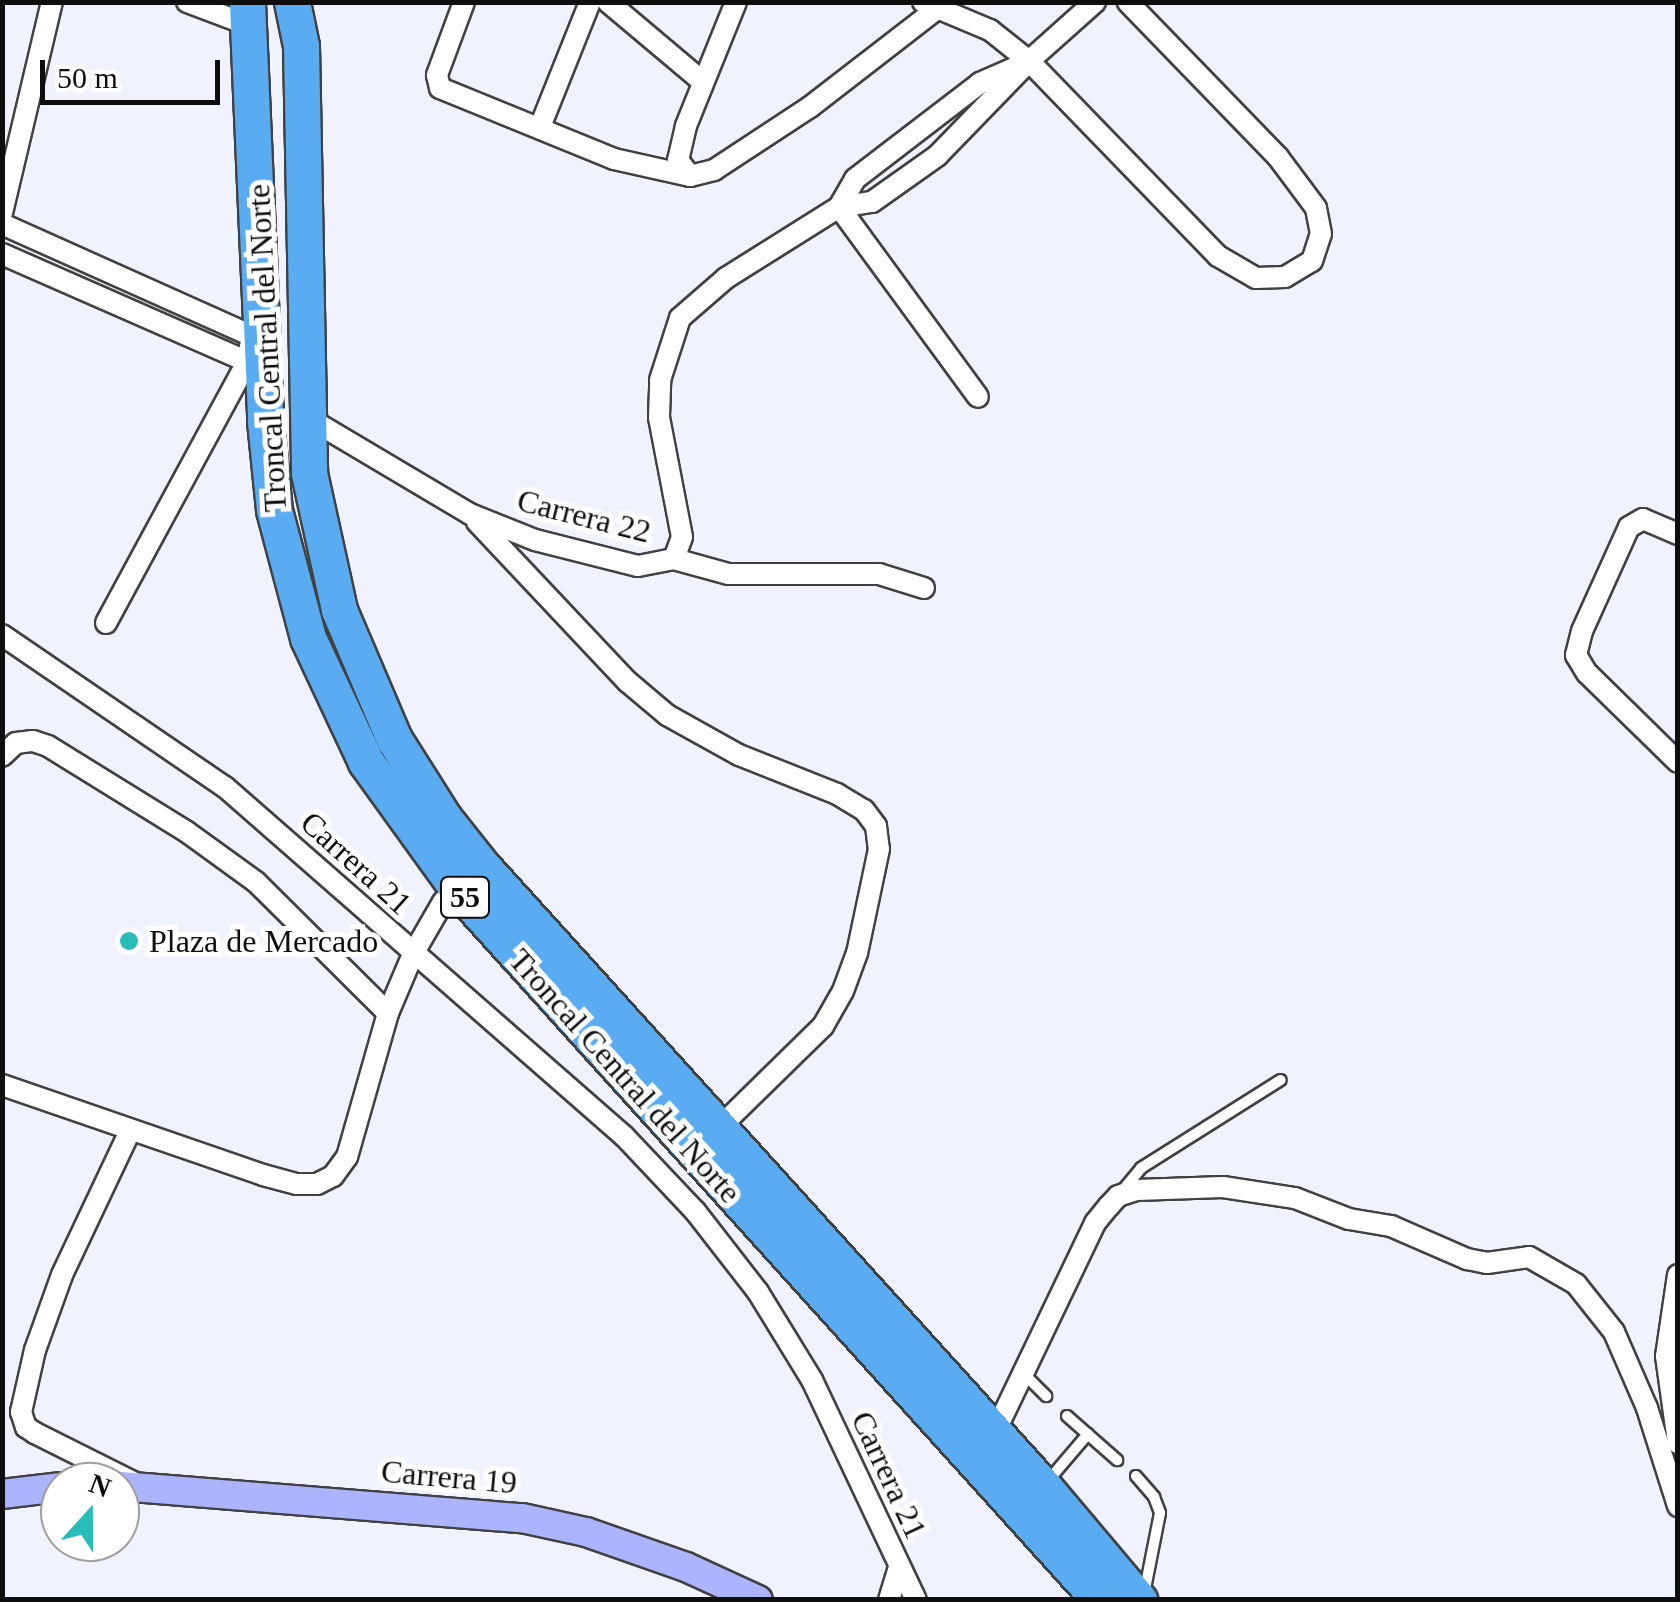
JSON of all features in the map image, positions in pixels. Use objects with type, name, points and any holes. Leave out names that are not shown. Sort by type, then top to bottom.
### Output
[{"type":"highway","name":"Troncal Central del Norte","points":[[292,2],[301,46],[305,416],[319,532],[354,654],[408,764],[469,876],[718,1129],[1044,1487],[1141,1600]]},
{"type":"highway","name":"Troncal Central del Norte","points":[[249,14],[257,352],[274,510],[308,638],[366,762],[469,876],[1086,1591]]},
{"type":"street","points":[[2,214],[52,2]]},
{"type":"street","points":[[187,2],[249,14]]},
{"type":"street","points":[[464,2],[436,82],[450,94],[634,166],[690,176],[714,170],[810,107],[931,5],[990,30],[1030,61],[1218,256],[1256,278],[1285,277],[1312,261],[1322,234],[1316,208],[1278,156],[1128,2]]},
{"type":"street","points":[[540,128],[590,2]]},
{"type":"street","points":[[690,176],[678,160],[703,82],[736,2]]},
{"type":"street","name":"Carrera 22","points":[[305,416],[470,514],[535,540],[638,566],[674,559],[682,537],[659,417],[660,380],[680,318],[726,278],[839,207],[872,202],[937,156],[1030,61],[1095,2]]},
{"type":"street","points":[[613,3],[703,82]]},
{"type":"street","name":"Carrera 22","points":[[839,207],[855,179],[964,95],[1030,61]]},
{"type":"street","points":[[839,207],[978,397]]},
{"type":"street","points":[[2,224],[257,352]]},
{"type":"street","points":[[2,254],[257,352]]},
{"type":"street","points":[[106,623],[257,352]]},
{"type":"street","points":[[470,514],[628,682],[666,715],[739,755],[836,794],[864,810],[876,826],[879,848],[857,952],[843,991],[823,1026],[718,1129]]},
{"type":"street","points":[[1678,534],[1642,520],[1630,527],[1582,631],[1576,656],[1587,674],[1678,762]]},
{"type":"street","points":[[674,559],[728,574],[880,574],[924,588]]},
{"type":"street","name":"Carrera 21","points":[[2,635],[225,787],[624,1136],[695,1210],[758,1292],[812,1380],[916,1600]]},
{"type":"street","points":[[2,756],[16,743],[32,740],[48,746],[187,832],[256,882],[388,1013]]},
{"type":"street","points":[[2,1085],[297,1184],[317,1184],[333,1176],[347,1157],[388,1013],[413,954],[469,876]]},
{"type":"street","points":[[87,1462],[26,1427],[21,1412],[35,1350],[62,1275],[130,1131]]},
{"type":"street","points":[[994,1434],[1096,1223],[1118,1196],[1137,1190],[1206,1188],[1266,1192],[1349,1219],[1390,1226],[1467,1260],[1529,1257],[1576,1284],[1614,1332],[1647,1408],[1678,1506]]},
{"type":"street","points":[[1678,1275],[1666,1356],[1678,1443]]},
{"type":"street","name":"Carrera 19","points":[[140,1487],[522,1518],[586,1532],[686,1566],[758,1600]]},
{"type":"street","points":[[2,1494],[40,1489]]},
{"type":"street","name":"Carrera 21","points":[[889,1600],[900,1567]]},
{"type":"lane","points":[[1118,1196],[1140,1168],[1281,1080]]},
{"type":"lane","points":[[1024,1373],[1046,1396]]},
{"type":"lane","points":[[1067,1416],[1117,1460]]},
{"type":"lane","points":[[1044,1487],[1088,1434]]},
{"type":"lane","points":[[1136,1476],[1154,1497],[1160,1513],[1141,1600]]},
{"type":"place","name":"Plaza de Mercado","points":[[129,941]]}]
